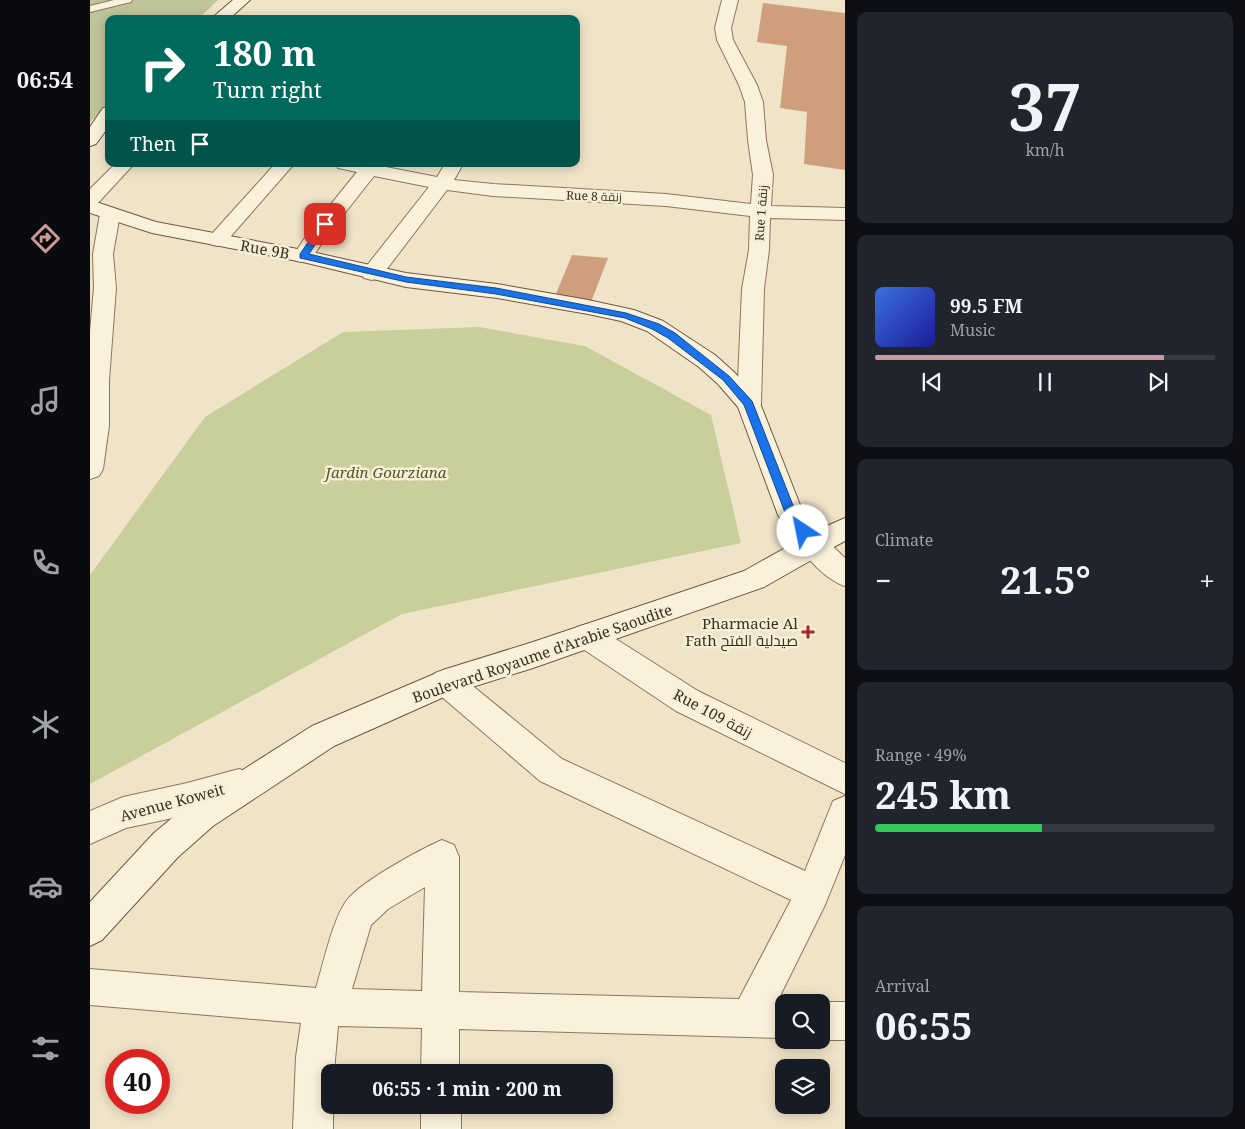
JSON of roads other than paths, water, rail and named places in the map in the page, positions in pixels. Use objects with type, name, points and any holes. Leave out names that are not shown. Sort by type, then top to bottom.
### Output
[{"type":"street","points":[[224,15],[242,0]]},
{"type":"street","name":"Rue 1 زنقة","points":[[730,0],[724,16],[723,28],[726,40],[748,85],[754,102],[764,192],[760,212],[759,250],[753,289],[749,404]]},
{"type":"street","points":[[90,140],[105,118]]},
{"type":"street","points":[[90,200],[121,167]]},
{"type":"street","points":[[217,240],[282,167]]},
{"type":"street","points":[[303,256],[317,234],[370,167]]},
{"type":"street","name":"Rue 8 زنقة","points":[[375,167],[442,184],[543,194],[666,200],[760,212],[845,214]]},
{"type":"street","points":[[372,273],[442,184],[452,167]]},
{"type":"street","points":[[90,469],[97,426],[97,380],[105,288],[100,210]]},
{"type":"street","name":"Rue 9B","points":[[100,210],[152,227],[303,256],[372,273],[554,301],[642,321],[671,336],[707,362],[726,378],[749,404],[791,515],[815,547],[845,575]]},
{"type":"street","name":"Boulevard Royaume d'Arabie Saoudite","points":[[90,928],[166,844],[200,816],[323,736],[446,682],[534,655],[754,579],[815,547],[845,528]]},
{"type":"street","name":"Rue 109 زنقة","points":[[587,636],[687,701],[845,779]]},
{"type":"street","points":[[446,682],[551,770],[812,893]]},
{"type":"street","name":"Avenue Koweit","points":[[90,828],[123,813],[187,799],[255,780]]},
{"type":"street","points":[[90,987],[326,1007],[766,1019],[812,893],[845,812]]},
{"type":"street","points":[[312,1129],[315,1057],[320,1022],[333,991],[353,925],[359,913],[376,897],[442,857],[440,1064]]},
{"type":"street","points":[[830,1020],[845,1021]]},
{"type":"street","points":[[441,1114],[441,1129]]},
{"type":"lane","points":[[90,9],[127,0]]},
{"type":"lane","points":[[90,21],[107,12],[109,8],[105,6]]},
{"type":"place","name":"Pharmacie Al Fath صيدلية الفتح","points":[[808,632]]},
{"type":"park label","name":"Jardin Gourziana","points":[[386,472]]}]
